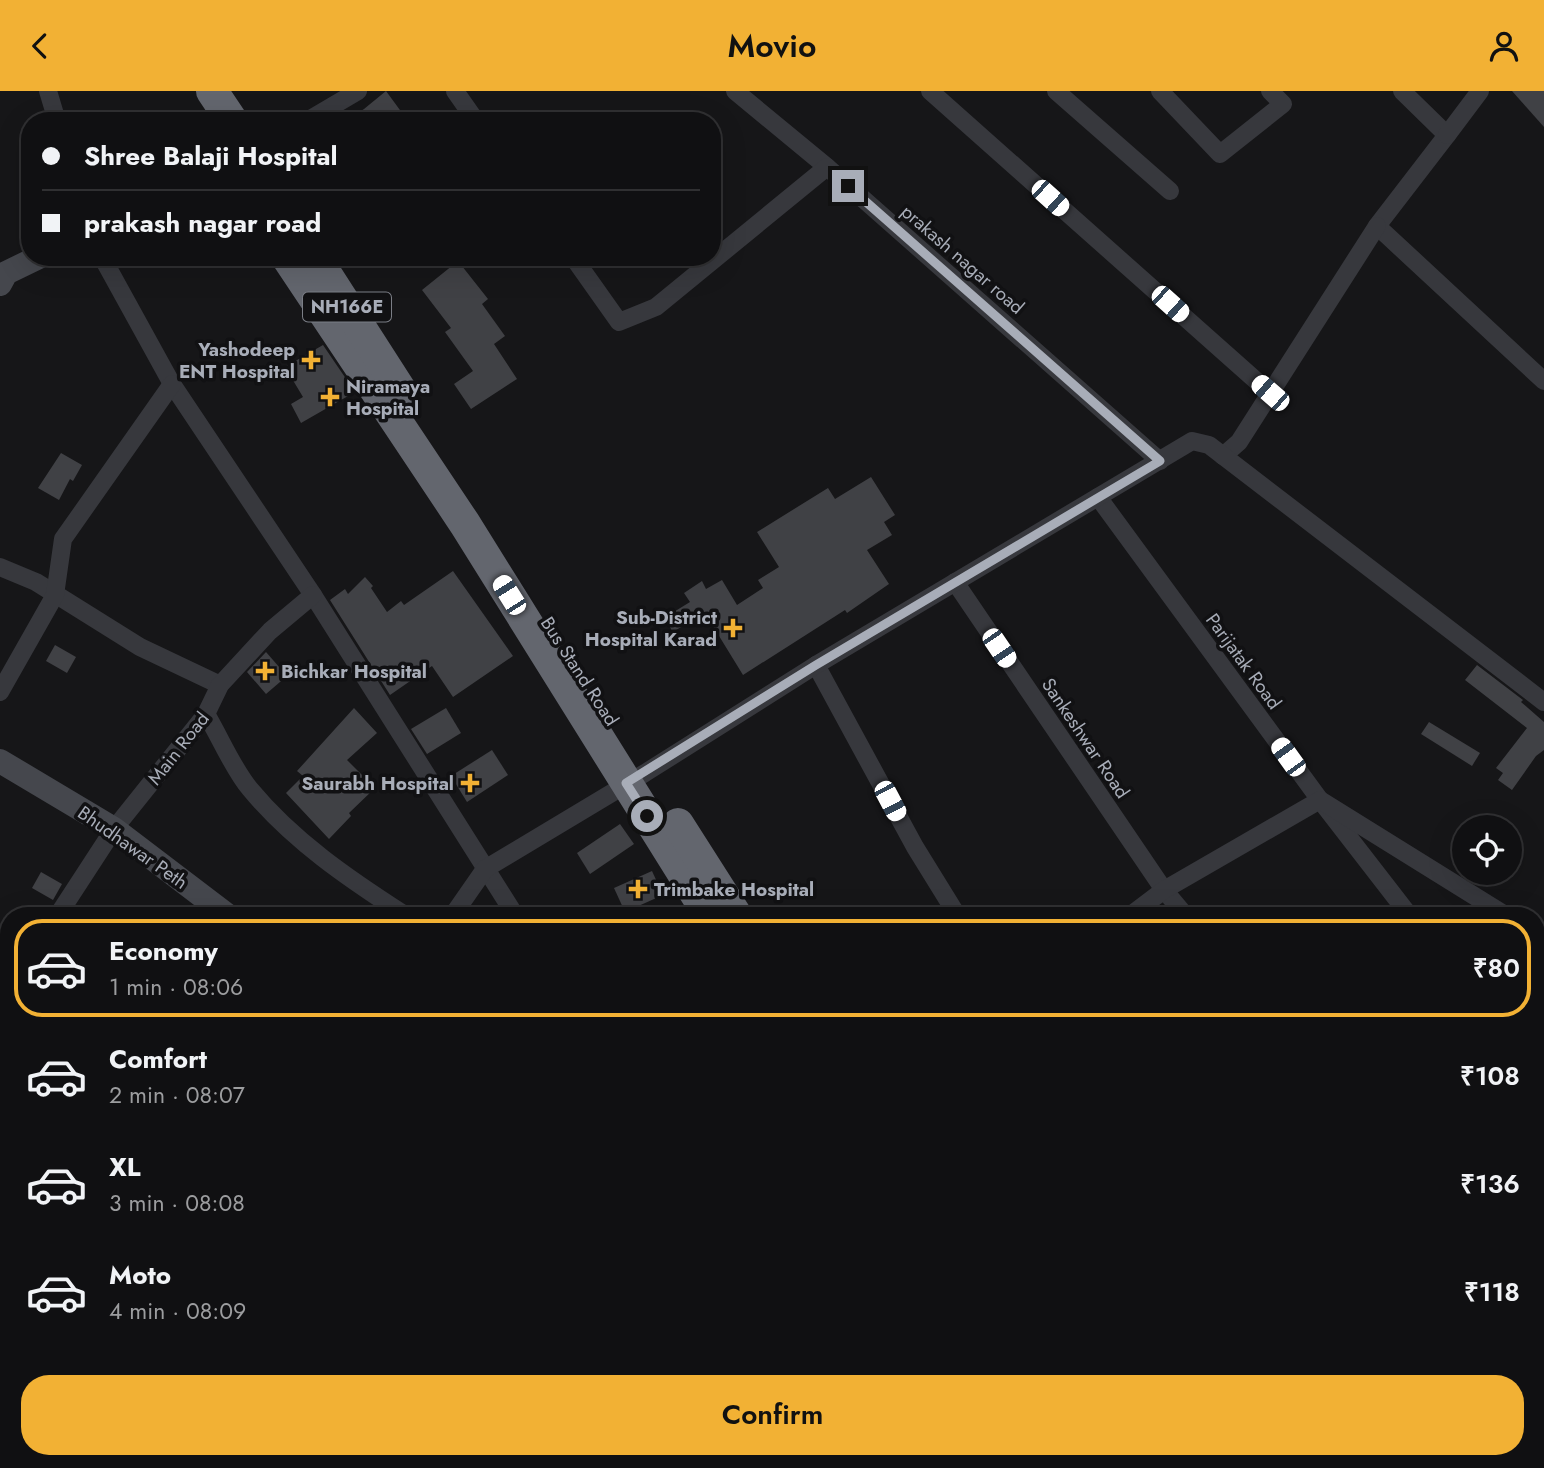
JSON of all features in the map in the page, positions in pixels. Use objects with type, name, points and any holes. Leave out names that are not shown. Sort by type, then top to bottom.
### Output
[{"type":"highway","points":[[191,91],[204,112]]},
{"type":"highway","points":[[212,91],[226,112]]},
{"type":"highway","name":"NH166E","points":[[293,266],[465,524],[704,907]]},
{"type":"highway","name":"Bus Stand Road","points":[[321,266],[379,356],[627,783],[729,907]]},
{"type":"street","points":[[48,91],[54,112]]},
{"type":"street","points":[[322,112],[358,91]]},
{"type":"street","points":[[455,91],[470,112]]},
{"type":"street","name":"prakash nagar road","points":[[735,91],[827,167],[1160,461]]},
{"type":"street","points":[[930,91],[1270,393]]},
{"type":"street","points":[[1056,91],[1170,191]]},
{"type":"street","points":[[1160,91],[1220,154],[1283,104],[1270,91]]},
{"type":"street","points":[[1402,91],[1447,135]]},
{"type":"street","points":[[1223,456],[1239,442],[1377,226],[1480,91]]},
{"type":"street","points":[[721,254],[827,167]]},
{"type":"street","points":[[1377,226],[1544,380]]},
{"type":"street","points":[[2,275],[21,266]]},
{"type":"street","points":[[107,266],[172,384],[313,595],[510,907]]},
{"type":"street","points":[[579,266],[619,322],[656,307],[706,266]]},
{"type":"street","points":[[0,692],[55,595],[63,539],[172,384]]},
{"type":"street","points":[[459,907],[485,869],[816,665],[1192,441],[1209,445],[1544,702]]},
{"type":"street","name":"Parijatak Road","points":[[1098,497],[1320,800],[1403,907]]},
{"type":"street","points":[[0,567],[36,582],[140,647],[220,685]]},
{"type":"street","name":"Sankeshwar Road","points":[[954,582],[1178,907]]},
{"type":"street","name":"Main Road","points":[[63,907],[114,829],[206,714],[220,685],[270,631],[313,595]]},
{"type":"street","points":[[816,665],[915,847],[952,907]]},
{"type":"street","points":[[206,714],[249,788],[298,838],[349,879],[393,907]]},
{"type":"street","name":"Bhudhawar Peth","points":[[0,761],[114,829],[216,907]]},
{"type":"street","points":[[1142,907],[1164,890],[1320,800],[1492,907]]},
{"type":"building","points":[[386,91],[401,112],[360,112]]},
{"type":"building","points":[[1512,91],[1544,91],[1544,127]]},
{"type":"building","points":[[452,266],[462,266],[488,299],[482,304],[505,336],[494,344],[517,379],[471,409],[454,384],[473,371],[445,332],[451,328],[422,290]]},
{"type":"building","points":[[323,345],[355,392],[301,423],[291,404],[303,397],[285,367]]},
{"type":"building","points":[[61,453],[82,465],[73,481],[70,479],[59,500],[38,488]]},
{"type":"building","points":[[871,477],[895,515],[884,522],[892,535],[867,550],[889,584],[847,613],[845,610],[743,675],[708,618],[700,623],[697,617],[673,632],[664,618],[690,602],[684,593],[702,581],[706,589],[722,580],[737,605],[763,588],[758,580],[779,567],[757,532],[828,488],[835,499]]},
{"type":"building","points":[[453,571],[513,656],[453,697],[432,666],[390,695],[330,600],[345,589],[348,594],[365,577],[387,612],[401,601],[404,605]]},
{"type":"building","points":[[55,645],[76,657],[67,673],[46,661]]},
{"type":"building","points":[[266,652],[287,676],[266,694],[247,672]]},
{"type":"building","points":[[1477,665],[1523,700],[1521,702],[1544,722],[1544,750],[1536,756],[1512,790],[1498,780],[1503,773],[1496,768],[1527,728],[1465,680]]},
{"type":"building","points":[[354,708],[377,733],[347,760],[375,788],[349,813],[351,816],[329,839],[286,793],[303,776],[297,771]]},
{"type":"building","points":[[446,708],[461,733],[427,754],[411,729]]},
{"type":"building","points":[[1429,722],[1480,753],[1472,766],[1421,734]]},
{"type":"building","points":[[492,750],[508,775],[467,802],[451,776]]},
{"type":"building","points":[[620,824],[634,844],[590,874],[577,853]]},
{"type":"building","points":[[652,871],[663,895],[636,907],[623,907],[614,888]]},
{"type":"building","points":[[41,872],[62,884],[53,900],[32,888]]},
{"type":"place","name":"Yashodeep ENT Hospital","points":[[311,360]]},
{"type":"place","name":"Niramaya Hospital","points":[[330,397]]},
{"type":"place","name":"Sub-District Hospital Karad","points":[[733,628]]},
{"type":"place","name":"Bichkar Hospital","points":[[265,671]]},
{"type":"place","name":"Saurabh Hospital","points":[[470,783]]},
{"type":"place","name":"Trimbake Hospital","points":[[638,889]]},
{"type":"route","points":[[647,816],[626,783],[816,665],[1160,461],[848,186]]}]
